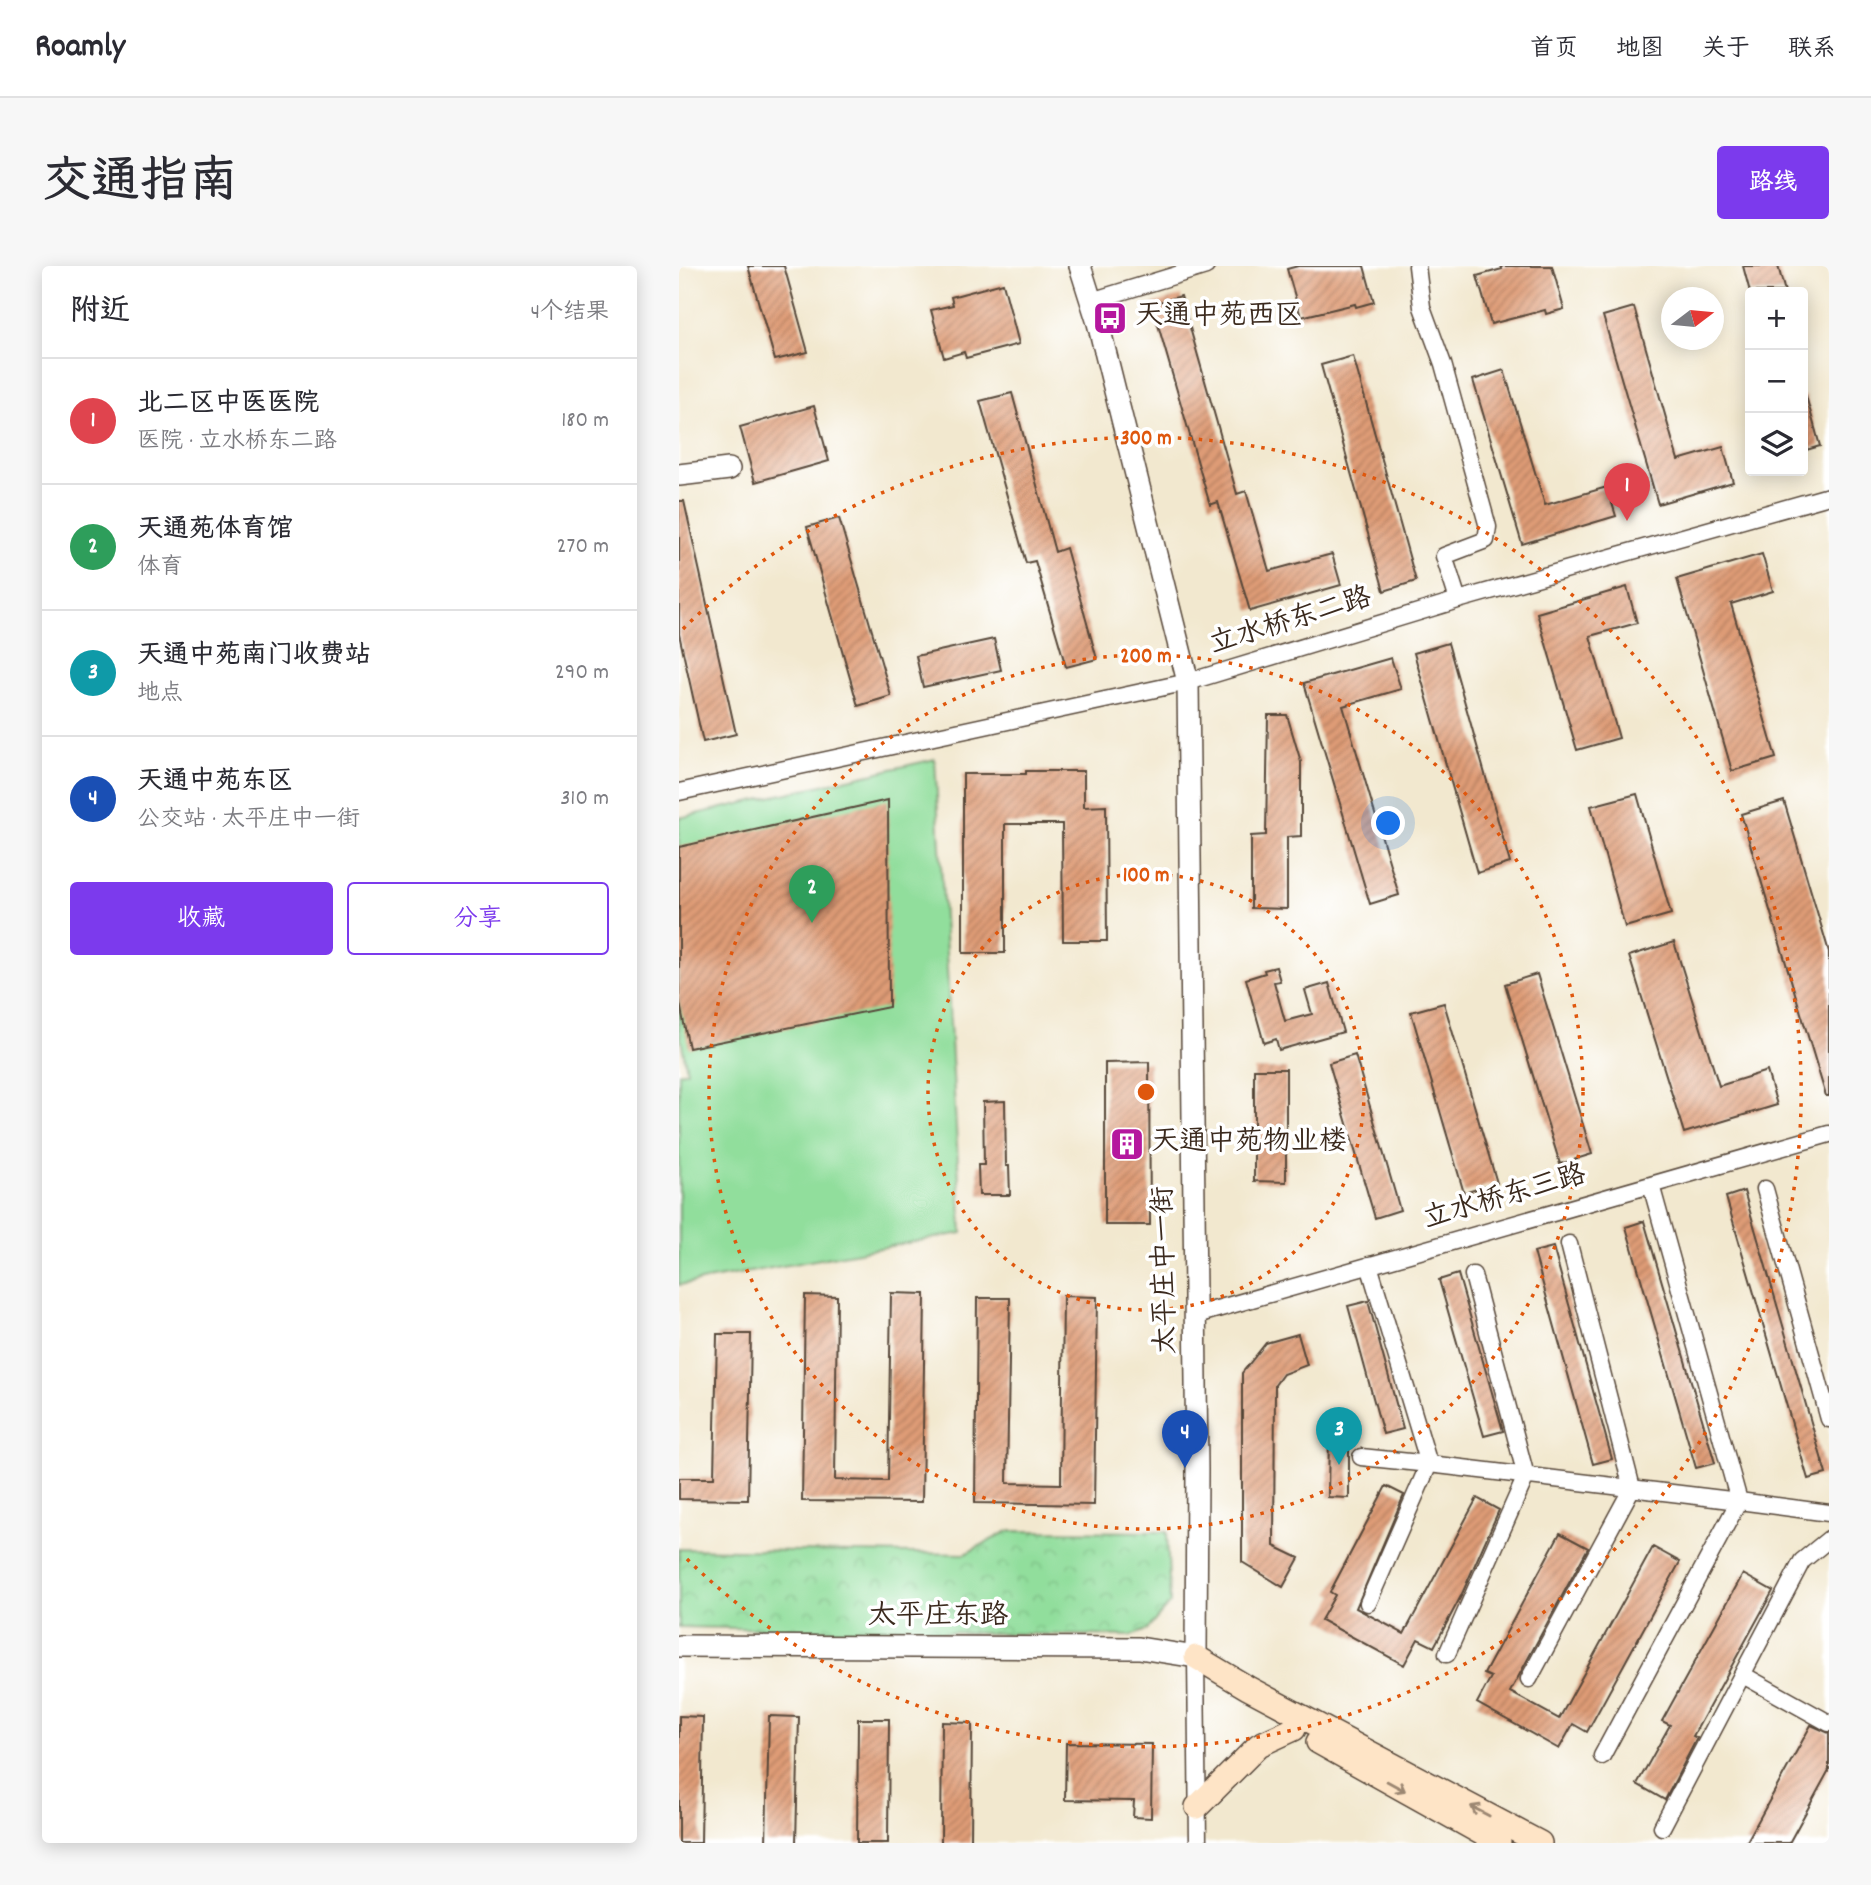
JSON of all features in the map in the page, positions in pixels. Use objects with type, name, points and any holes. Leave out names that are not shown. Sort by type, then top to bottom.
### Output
[{"type":"main road","points":[[1196,1657],[1228,1692],[1499,1843]]},
{"type":"main road","name":"太平庄东路","points":[[1196,1657],[1248,1688],[1540,1843]]},
{"type":"main road","points":[[1197,1807],[1259,1745],[1294,1729]]},
{"type":"street","name":"太平庄中一街","points":[[1080,266],[1188,682],[1196,1315],[1196,1657]]},
{"type":"street","points":[[1091,301],[1206,266]]},
{"type":"street","points":[[1417,266],[1422,307],[1443,364],[1488,527],[1486,540],[1444,556],[1458,600]]},
{"type":"street","points":[[679,475],[729,469]]},
{"type":"street","name":"立水桥东二路","points":[[679,792],[1188,682],[1458,600],[1829,496]]},
{"type":"street","name":"立水桥东三路","points":[[1196,1315],[1829,1134]]},
{"type":"street","points":[[1602,1756],[1739,1501],[1651,1185]]},
{"type":"street","points":[[1765,1189],[1829,1419]]},
{"type":"street","points":[[1529,1679],[1632,1488],[1569,1244]]},
{"type":"street","points":[[1368,1603],[1429,1464],[1369,1265]]},
{"type":"street","points":[[1447,1654],[1526,1476],[1473,1275]]},
{"type":"street","points":[[1361,1457],[1829,1513]]},
{"type":"street","points":[[1663,1827],[1802,1561],[1829,1539]]},
{"type":"street","name":"太平庄东路","points":[[679,1646],[1139,1648],[1196,1657]]},
{"type":"street","points":[[1196,1657],[1198,1843]]},
{"type":"street","points":[[1742,1675],[1829,1723]]},
{"type":"green space","points":[[935,759],[962,1233],[679,1285],[679,1073],[687,1071],[679,1028],[679,818]]},
{"type":"green space","points":[[1008,1531],[1167,1532],[1170,1603],[1147,1630],[1131,1636],[679,1627],[679,1549],[965,1554]]},
{"type":"building","points":[[748,266],[784,266],[808,352],[775,360]]},
{"type":"building","points":[[1298,266],[1364,266],[1374,302],[1301,317],[1287,269]]},
{"type":"building","points":[[1501,266],[1552,266],[1564,309],[1546,314],[1545,310],[1491,324],[1477,276],[1502,269]]},
{"type":"building","points":[[1743,266],[1778,266],[1784,287],[1749,287]]},
{"type":"building","points":[[1003,283],[1019,344],[966,358],[964,352],[944,358],[931,310],[953,305],[951,297]]},
{"type":"building","points":[[1181,296],[1237,494],[1246,491],[1269,571],[1332,554],[1341,585],[1250,611],[1218,502],[1210,505],[1152,304]]},
{"type":"building","points":[[1634,307],[1678,460],[1723,447],[1733,482],[1658,504],[1603,316]]},
{"type":"building","points":[[1353,356],[1416,581],[1384,591],[1321,365]]},
{"type":"building","points":[[1504,370],[1545,505],[1607,487],[1616,516],[1522,544],[1473,380]]},
{"type":"building","points":[[1012,393],[1055,552],[1066,548],[1097,659],[1066,667],[1035,561],[1026,563],[980,401]]},
{"type":"building","points":[[1808,403],[1820,446],[1808,450]]},
{"type":"building","points":[[814,406],[829,461],[755,482],[740,427]]},
{"type":"building","points":[[679,501],[684,501],[736,734],[703,742],[679,634]]},
{"type":"building","points":[[839,518],[891,696],[858,706],[807,527]]},
{"type":"building","points":[[1762,554],[1773,591],[1731,604],[1776,758],[1732,771],[1677,579]]},
{"type":"building","points":[[1627,587],[1637,623],[1590,636],[1619,738],[1577,750],[1537,613]]},
{"type":"building","points":[[994,639],[1001,670],[923,687],[916,656]]},
{"type":"building","points":[[1448,643],[1510,863],[1477,873],[1414,653]]},
{"type":"building","points":[[1391,658],[1401,689],[1343,706],[1399,895],[1370,904],[1304,683]]},
{"type":"building","points":[[1268,715],[1287,715],[1301,762],[1301,836],[1287,837],[1287,909],[1251,908],[1251,836],[1266,835]]},
{"type":"building","points":[[1026,771],[1084,771],[1084,807],[1106,806],[1107,941],[1063,941],[1062,824],[1005,824],[1005,953],[963,953],[963,774],[1026,774]]},
{"type":"building","points":[[1637,794],[1671,914],[1625,927],[1591,806]]},
{"type":"building","points":[[888,800],[889,1007],[689,1048],[679,999],[679,847]]},
{"type":"building","points":[[1784,801],[1829,952],[1829,1096],[1826,1096],[1741,814]]},
{"type":"building","points":[[1674,942],[1719,1086],[1767,1071],[1777,1105],[1684,1133],[1629,956]]},
{"type":"building","points":[[1276,967],[1280,981],[1274,982],[1285,1021],[1312,1014],[1305,990],[1329,983],[1343,1032],[1279,1050],[1276,1039],[1264,1043],[1246,979]]},
{"type":"building","points":[[1537,974],[1592,1154],[1560,1164],[1505,984]]},
{"type":"building","points":[[1444,1003],[1497,1183],[1464,1193],[1411,1012]]},
{"type":"building","points":[[1355,1055],[1400,1210],[1375,1218],[1329,1063]]},
{"type":"building","name":"天通中苑物业楼","points":[[1149,1062],[1150,1225],[1105,1225],[1105,1063]]},
{"type":"building","points":[[1254,1069],[1286,1069],[1286,1182],[1254,1181]]},
{"type":"building","points":[[1005,1101],[1006,1166],[1009,1166],[1010,1195],[979,1195],[978,1165],[984,1165],[983,1102]]},
{"type":"building","points":[[1744,1191],[1826,1474],[1808,1479],[1726,1197]]},
{"type":"building","points":[[1644,1221],[1715,1463],[1696,1468],[1626,1227]]},
{"type":"building","points":[[1553,1247],[1612,1459],[1593,1464],[1534,1252]]},
{"type":"building","points":[[1458,1274],[1503,1431],[1484,1436],[1439,1280]]},
{"type":"building","points":[[891,1293],[925,1294],[922,1502],[802,1501],[805,1295],[837,1296],[835,1480],[888,1481]]},
{"type":"building","points":[[1063,1296],[1097,1297],[1094,1505],[975,1503],[977,1298],[1010,1298],[1007,1483],[1061,1484]]},
{"type":"building","points":[[1368,1301],[1403,1429],[1383,1434],[1348,1306]]},
{"type":"building","points":[[717,1334],[751,1334],[748,1500],[679,1499],[679,1478],[714,1478]]},
{"type":"building","points":[[1298,1334],[1307,1365],[1283,1374],[1275,1385],[1274,1546],[1299,1558],[1283,1587],[1242,1562],[1242,1373],[1266,1343]]},
{"type":"building","points":[[1329,1432],[1349,1433],[1349,1498],[1328,1497]]},
{"type":"building","points":[[1386,1486],[1404,1495],[1356,1608],[1404,1634],[1477,1498],[1499,1510],[1461,1596],[1434,1647],[1418,1639],[1404,1665],[1321,1620],[1335,1595],[1330,1592]]},
{"type":"building","points":[[1560,1533],[1588,1548],[1510,1692],[1559,1719],[1653,1547],[1680,1562],[1587,1732],[1573,1724],[1559,1749],[1477,1703],[1491,1677],[1484,1674]]},
{"type":"building","points":[[1743,1574],[1773,1591],[1693,1736],[1697,1738],[1665,1800],[1637,1784],[1670,1725],[1662,1721]]},
{"type":"building","points":[[679,1716],[703,1717],[701,1843],[679,1843]]},
{"type":"building","points":[[769,1716],[799,1717],[796,1843],[766,1843]]},
{"type":"building","points":[[858,1719],[889,1719],[888,1843],[857,1843]]},
{"type":"building","points":[[942,1722],[972,1723],[971,1843],[941,1843]]},
{"type":"building","points":[[1811,1725],[1829,1733],[1829,1770],[1789,1843],[1746,1843]]},
{"type":"building","points":[[1066,1743],[1152,1744],[1151,1818],[1133,1817],[1134,1801],[1065,1800]]},
{"type":"place","name":"天通中苑西区","points":[[1110,318]]},
{"type":"place","name":"北二区中医医院","points":[[1627,521]]},
{"type":"place","name":"天通苑体育馆","points":[[812,923]]},
{"type":"place","name":"天通中苑物业楼","points":[[1127,1144]]},
{"type":"place","name":"天通中苑南门收费站","points":[[1339,1465]]},
{"type":"place","name":"天通中苑东区","points":[[1185,1468]]}]
